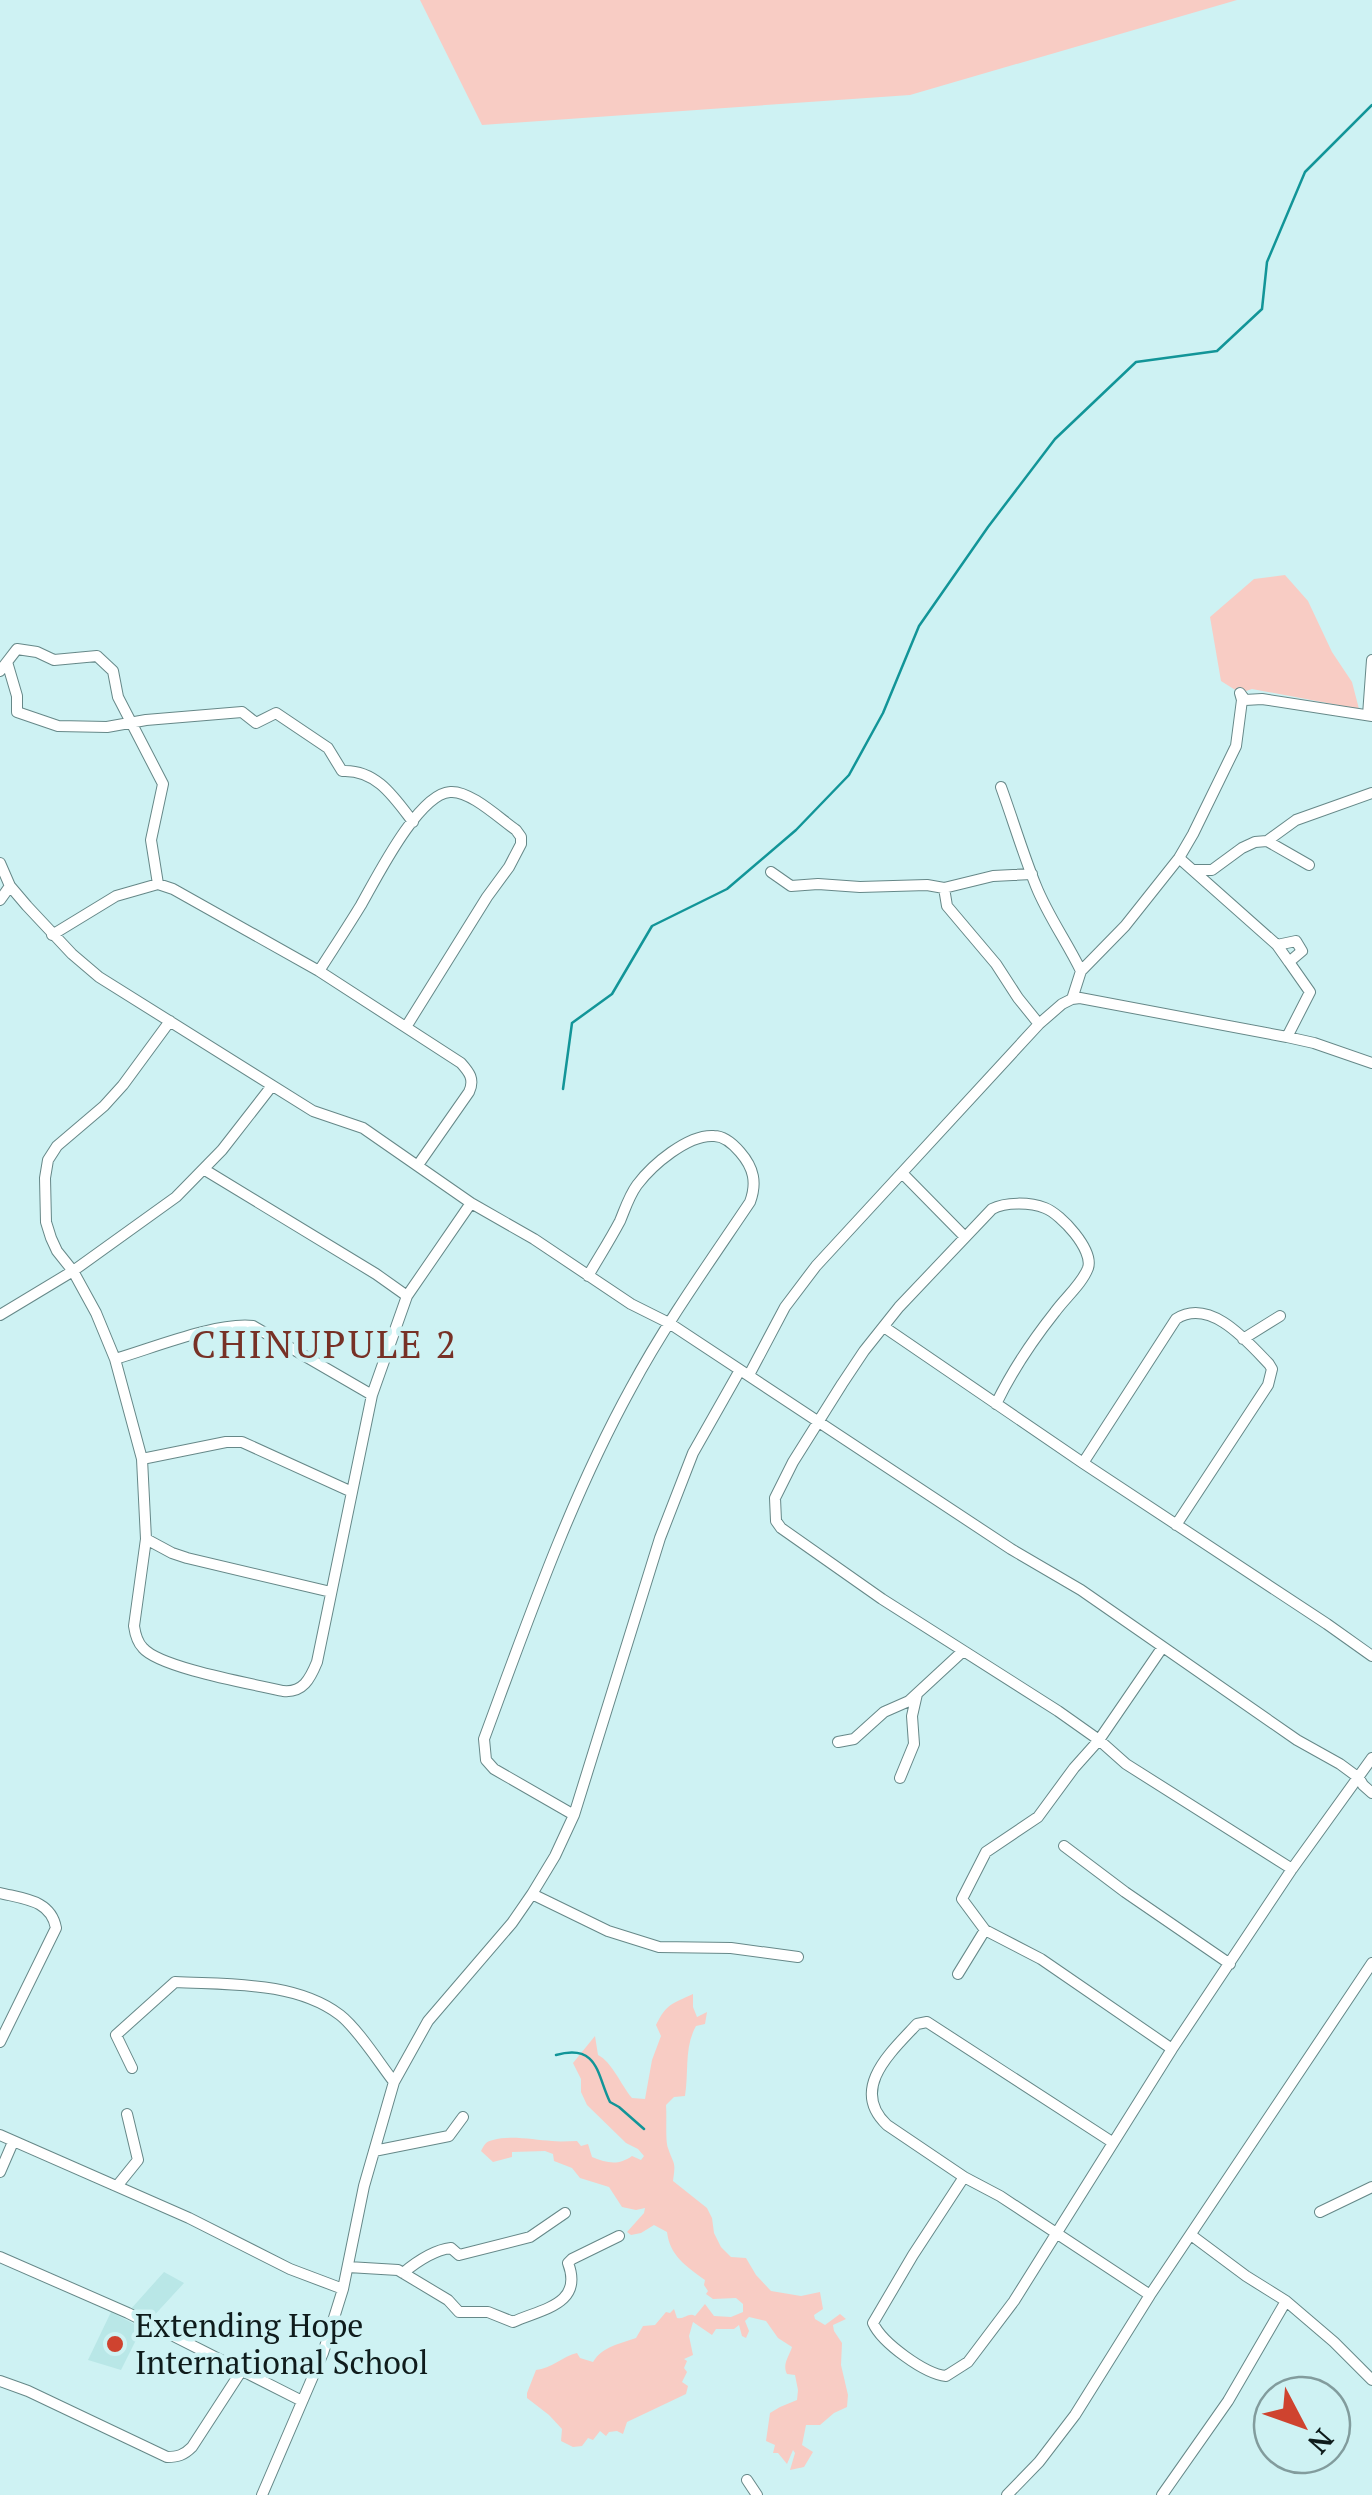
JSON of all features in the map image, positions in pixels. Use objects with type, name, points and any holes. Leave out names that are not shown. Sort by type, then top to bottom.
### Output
[{"type":"street","points":[[158,884],[151,840],[163,784],[132,723],[118,697],[113,671],[97,656],[54,660],[17,649],[4,667],[17,696],[17,712],[58,726],[107,727],[132,723],[242,712],[256,723],[276,713],[328,748],[342,770],[356,770],[376,780],[393,795],[412,822]]},
{"type":"street","points":[[1072,998],[1081,971],[1125,926],[1179,858],[1236,746],[1240,693],[1245,700],[1262,699],[1370,715],[1372,660]]},
{"type":"street","points":[[1001,787],[1032,874],[1058,933],[1081,971]]},
{"type":"street","points":[[318,971],[380,869],[412,822],[437,795],[458,793],[488,809],[516,830],[520,844],[406,1027]]},
{"type":"street","points":[[1193,870],[1212,870],[1242,848],[1266,840],[1296,820],[1372,793]]},
{"type":"street","points":[[1266,840],[1309,864]]},
{"type":"street","points":[[1179,858],[1277,944],[1310,992],[1287,1037]]},
{"type":"street","points":[[0,863],[10,886],[52,934],[100,976],[271,1086],[324,1116],[363,1128],[471,1203],[744,1372],[1011,1549],[1081,1590],[1297,1740],[1359,1778],[1372,1793]]},
{"type":"street","points":[[771,872],[791,886],[944,888],[993,876],[1032,874]]},
{"type":"street","points":[[52,934],[116,896],[158,884],[318,971],[461,1062],[471,1076],[472,1084],[418,1165]]},
{"type":"street","points":[[0,900],[10,886]]},
{"type":"street","points":[[944,888],[947,906],[1040,1024]]},
{"type":"street","points":[[1277,944],[1296,941],[1302,950],[1289,962]]},
{"type":"street","points":[[262,2495],[323,2353],[394,2082],[428,2021],[512,1923],[556,1856],[574,1815],[660,1538],[693,1453],[808,1276],[954,1114],[1040,1024],[1072,998],[1128,1005],[1287,1037],[1372,1063]]},
{"type":"street","points":[[170,1021],[104,1106],[56,1146],[44,1178],[46,1222],[56,1251],[73,1271],[96,1313],[115,1359],[142,1459],[146,1539],[134,1626],[143,1648],[160,1661],[283,1691],[300,1689],[307,1682],[317,1662],[372,1395],[407,1296],[471,1203]]},
{"type":"street","points":[[0,1315],[73,1271],[176,1197],[205,1170],[271,1086]]},
{"type":"street","points":[[574,1815],[494,1769],[486,1760],[484,1738],[580,1489],[630,1388],[750,1202],[754,1191],[752,1168],[738,1149],[712,1135],[694,1140],[667,1156],[631,1194],[588,1276]]},
{"type":"street","points":[[205,1170],[407,1296]]},
{"type":"street","points":[[902,1174],[965,1237]]},
{"type":"street","points":[[996,1404],[1011,1374],[1083,1276],[1089,1258],[1082,1242],[1054,1213],[1040,1206],[997,1206],[899,1307],[864,1350],[793,1462],[775,1498],[776,1521],[882,1600],[1058,1711],[1126,1764],[1292,1869]]},
{"type":"street","points":[[1082,1463],[1176,1319],[1195,1312],[1232,1328],[1269,1364],[1272,1376],[1176,1525]]},
{"type":"street","points":[[1243,1338],[1280,1316]]},
{"type":"street","points":[[115,1359],[211,1330],[237,1324],[253,1326],[372,1395]]},
{"type":"street","points":[[884,1327],[1372,1656]]},
{"type":"street","points":[[142,1459],[242,1442],[352,1492]]},
{"type":"street","points":[[146,1539],[172,1553],[202,1562],[331,1592]]},
{"type":"street","points":[[1162,1648],[1099,1740],[1038,1818],[986,1852],[962,1898],[985,1930],[1041,1959],[1172,2049]]},
{"type":"street","points":[[838,1742],[854,1739],[884,1712],[909,1701],[962,1652]]},
{"type":"street","points":[[900,1778],[914,1744],[912,1716],[917,1694]]},
{"type":"street","points":[[964,2176],[873,2323],[876,2332],[934,2374],[946,2376],[968,2362],[1014,2301],[1172,2049],[1292,1869],[1372,1758]]},
{"type":"street","points":[[1064,1846],[1230,1964]]},
{"type":"street","points":[[0,1893],[35,1901],[46,1908],[56,1928],[0,2042]]},
{"type":"street","points":[[532,1894],[608,1931],[659,1947],[731,1948],[798,1957]]},
{"type":"street","points":[[958,1974],[985,1930]]},
{"type":"street","points":[[1012,2494],[1075,2415],[1150,2295],[1372,1963]]},
{"type":"street","points":[[132,2068],[116,2035],[175,1982],[263,1988],[314,1999],[344,2018],[394,2082]]},
{"type":"street","points":[[1112,2142],[927,2022],[917,2024],[874,2078],[871,2100],[876,2114],[887,2125],[1150,2295]]},
{"type":"street","points":[[117,2186],[138,2160],[126,2114]]},
{"type":"street","points":[[374,2151],[449,2136],[463,2117]]},
{"type":"street","points":[[0,2135],[290,2268],[343,2288]]},
{"type":"street","points":[[0,2172],[12,2142]]},
{"type":"street","points":[[1320,2212],[1372,2186]]},
{"type":"street","points":[[404,2273],[441,2249],[451,2248],[466,2255],[530,2237],[565,2213]]},
{"type":"street","points":[[1191,2235],[1286,2301],[1372,2380]]},
{"type":"street","points":[[348,2267],[398,2270],[448,2300],[459,2312],[488,2312],[512,2322],[560,2302],[572,2287],[568,2263],[572,2258],[619,2236]]},
{"type":"street","points":[[0,2257],[128,2313],[302,2401]]},
{"type":"street","points":[[1162,2495],[1228,2401],[1286,2301]]},
{"type":"street","points":[[0,2381],[176,2457],[192,2447],[242,2370]]},
{"type":"street","points":[[747,2480],[757,2495]]},
{"type":"shaded area","points":[[420,0],[1237,0],[910,95],[482,125]]},
{"type":"shaded area","points":[[1285,575],[1308,601],[1332,652],[1352,682],[1359,709],[1252,689],[1240,693],[1221,681],[1210,617],[1254,579]]},
{"type":"shaded area","points":[[693,1994],[697,2017],[707,2012],[705,2024],[696,2026],[690,2042],[685,2096],[674,2097],[666,2105],[673,2181],[707,2208],[721,2247],[731,2257],[746,2258],[771,2291],[801,2296],[820,2292],[823,2309],[814,2315],[815,2319],[825,2325],[840,2314],[846,2319],[833,2325],[842,2343],[847,2407],[820,2425],[806,2425],[802,2445],[813,2452],[804,2467],[790,2470],[793,2450],[787,2464],[778,2453],[773,2453],[775,2445],[766,2441],[770,2413],[797,2400],[798,2390],[795,2375],[787,2374],[786,2370],[792,2347],[778,2338],[766,2321],[749,2317],[745,2321],[749,2331],[746,2338],[739,2325],[734,2329],[716,2329],[712,2335],[693,2322],[689,2336],[693,2355],[684,2359],[687,2372],[682,2382],[688,2386],[686,2394],[627,2422],[623,2434],[617,2431],[606,2436],[600,2431],[593,2440],[588,2438],[582,2446],[573,2447],[561,2441],[562,2429],[527,2398],[536,2370],[577,2353],[593,2362],[607,2349],[636,2338],[643,2326],[655,2325],[666,2312],[674,2309],[677,2318],[695,2316],[705,2304],[714,2316],[731,2317],[743,2312],[743,2304],[736,2298],[713,2299],[706,2294],[705,2280],[675,2254],[667,2232],[654,2225],[641,2233],[627,2232],[645,2208],[622,2207],[609,2187],[580,2178],[572,2168],[554,2161],[553,2154],[545,2151],[512,2152],[512,2157],[493,2162],[481,2151],[487,2143],[500,2139],[577,2141],[581,2146],[588,2144],[592,2157],[603,2161],[617,2162],[632,2156],[641,2160],[644,2156],[638,2149],[626,2143],[587,2105],[573,2063],[595,2036],[598,2055],[632,2098],[645,2099],[661,2036],[656,2025],[671,2005]]},
{"type":"shaded area","points":[[164,2272],[184,2283],[149,2321],[130,2310]]},
{"type":"shaded area","name":"Extending Hope International School","points":[[111,2312],[142,2328],[121,2370],[88,2360]]},
{"type":"waterway","points":[[563,1089],[572,1023],[612,994],[652,926],[727,889],[796,830],[849,775],[883,713],[919,626],[1055,439],[1136,362],[1217,351],[1262,309],[1267,262],[1305,172],[1372,105]]},
{"type":"waterway","points":[[556,2055],[570,2053],[589,2058],[610,2102],[644,2129]]},
{"type":"place","name":"Extending Hope International School","points":[[115,2344]]},
{"type":"district","name":"CHINUPULE 2","points":[[325,1345]]}]
